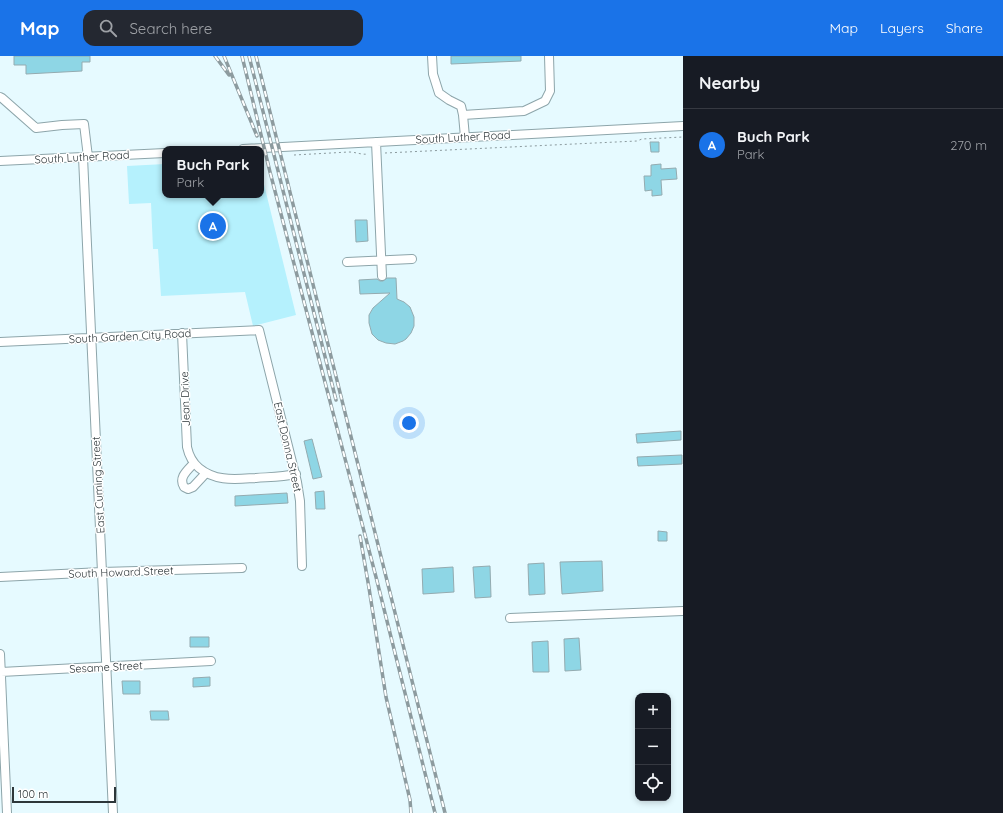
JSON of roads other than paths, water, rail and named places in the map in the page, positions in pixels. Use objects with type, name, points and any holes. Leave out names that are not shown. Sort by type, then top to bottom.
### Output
[{"type":"street","points":[[432,56],[433,74],[439,92],[461,106],[464,137]]},
{"type":"street","points":[[463,115],[524,111],[545,101],[550,91],[549,56]]},
{"type":"street","name":"East Cuming Street","points":[[0,97],[36,128],[84,124],[91,338],[113,813]]},
{"type":"street","name":"South Luther Road","points":[[264,148],[683,126]]},
{"type":"street","points":[[376,142],[382,276]]},
{"type":"street","name":"South Luther Road","points":[[0,161],[162,153]]},
{"type":"street","points":[[347,262],[412,259]]},
{"type":"street","name":"South Garden City Road","points":[[0,342],[259,330]]},
{"type":"street","name":"East Donna Street","points":[[259,330],[296,474],[300,501],[302,566]]},
{"type":"street","name":"Jean Drive","points":[[182,333],[187,448],[194,463],[206,473],[215,477],[227,479],[296,474]]},
{"type":"street","points":[[194,463],[182,477],[184,487],[188,489],[193,487],[206,473]]},
{"type":"street","name":"South Howard Street","points":[[0,577],[102,572],[242,568]]},
{"type":"street","points":[[510,618],[683,611]]},
{"type":"street","points":[[0,654],[7,813]]},
{"type":"street","name":"Sesame Street","points":[[1,672],[211,661]]},
{"type":"railway","points":[[215,56],[229,75]]},
{"type":"railway","points":[[224,56],[257,136]]},
{"type":"railway","points":[[242,56],[264,146]]},
{"type":"railway","points":[[249,56],[336,400]]},
{"type":"railway","points":[[256,56],[445,813]]},
{"type":"railway","points":[[264,147],[376,577],[435,813]]},
{"type":"railway","points":[[360,536],[386,697],[410,800],[411,813]]},
{"type":"place","name":"Buch Park","points":[[213,226]]}]
